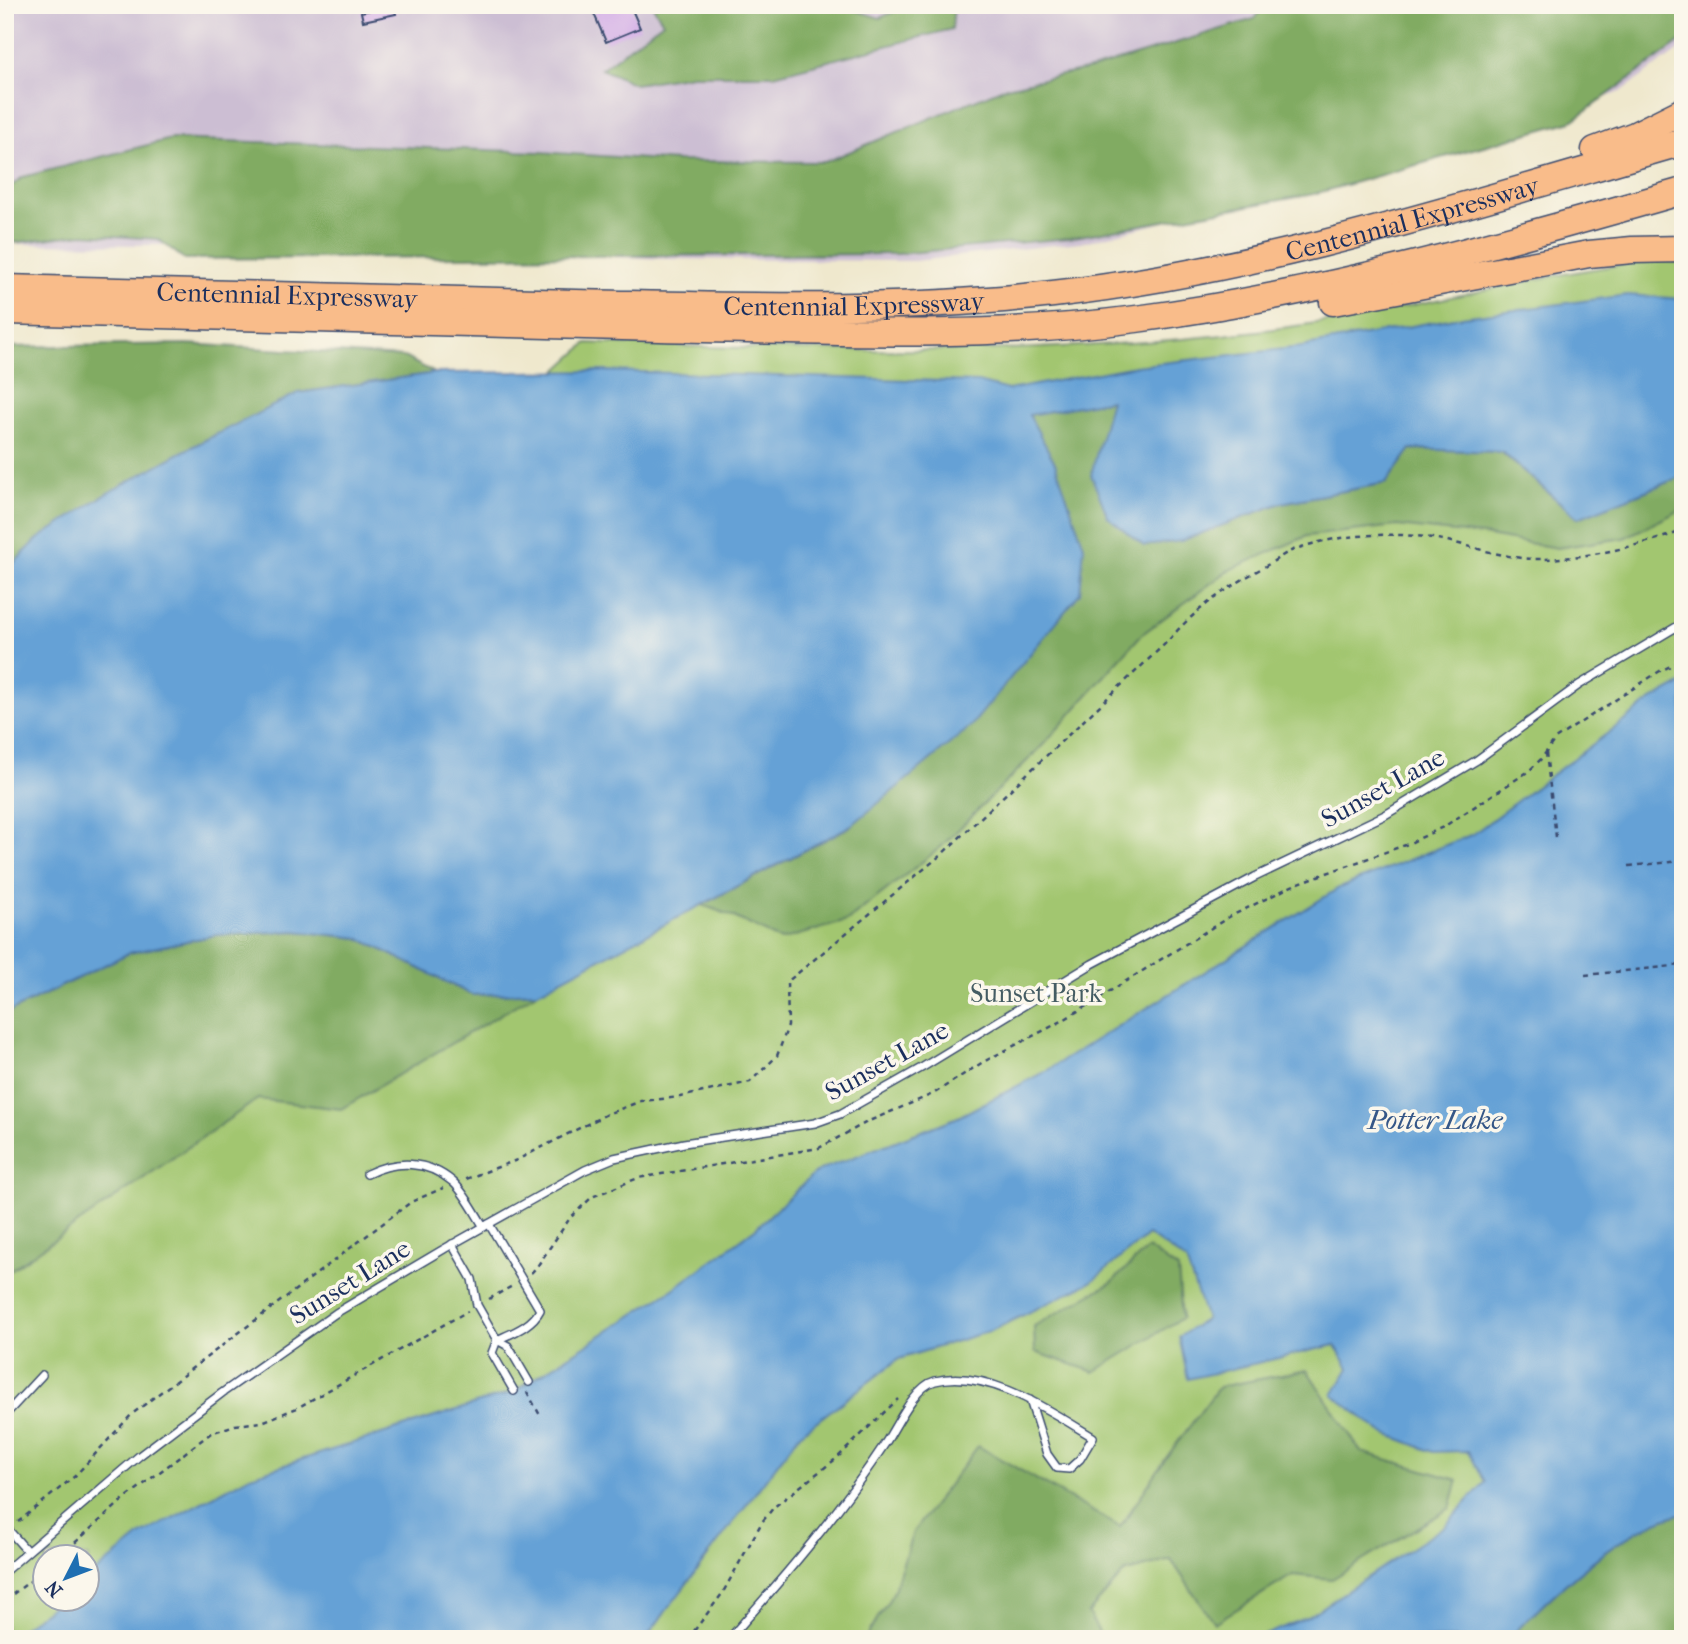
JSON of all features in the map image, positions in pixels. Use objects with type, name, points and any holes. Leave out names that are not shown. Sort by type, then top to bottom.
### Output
[{"type":"highway","points":[[1452,207],[1578,155],[1635,135],[1683,111]]},
{"type":"highway","name":"Centennial Expressway","points":[[5,288],[819,308],[967,302],[1066,292],[1170,276],[1322,243],[1683,142]]},
{"type":"highway","name":"Centennial Expressway","points":[[5,312],[871,332],[1047,328],[1164,315],[1282,296],[1362,279],[1509,241],[1683,191]]},
{"type":"highway","points":[[1164,315],[1298,307],[1377,295],[1589,254],[1683,249]]},
{"type":"lane","name":"Sunset Lane","points":[[5,1571],[139,1456],[222,1393],[336,1312],[452,1244],[585,1170],[614,1158],[684,1143],[815,1123],[840,1114],[1092,964],[1255,877],[1385,815],[1477,760],[1579,685],[1683,623]]},
{"type":"lane","points":[[367,1174],[382,1167],[411,1163],[430,1168],[454,1184],[486,1226],[540,1310],[537,1317],[524,1327],[497,1340],[492,1353],[514,1391]]},
{"type":"lane","points":[[452,1244],[471,1279],[477,1305],[497,1340],[509,1346],[529,1382]]},
{"type":"lane","points":[[5,1415],[42,1376]]},
{"type":"lane","points":[[729,1639],[825,1528],[924,1387],[934,1381],[964,1379],[1011,1391],[1030,1400],[1093,1437],[1080,1459],[1069,1469],[1057,1468],[1047,1454],[1030,1400]]},
{"type":"lane","points":[[7,1528],[27,1551]]},
{"type":"path","points":[[7,1528],[75,1476],[132,1414],[411,1202],[517,1160],[607,1114],[641,1101],[680,1097],[750,1082],[777,1056],[788,1027],[787,982],[941,855],[1168,641],[1186,620],[1241,580],[1291,551],[1336,538],[1402,535],[1437,539],[1487,553],[1541,559],[1620,549],[1683,531]]},
{"type":"path","points":[[1545,753],[1556,837]]},
{"type":"path","points":[[1629,866],[1683,861]]},
{"type":"path","points":[[1586,975],[1683,965]]},
{"type":"path","points":[[688,1639],[722,1594],[762,1522],[774,1507],[837,1458],[906,1392],[924,1387]]},
{"type":"path","points":[[532,1402],[541,1417]]},
{"type":"path","points":[[5,1600],[32,1580]]},
{"type":"shaded area","points":[[5,5],[1683,5],[1683,47],[1622,91],[1510,136],[1088,241],[915,261],[668,259],[294,246],[5,244]]},
{"type":"green space","points":[[652,5],[839,5],[880,18],[908,5],[954,5],[952,29],[774,75],[692,75],[635,84],[601,69],[663,22]]},
{"type":"green space","points":[[1266,5],[1683,5],[1683,40],[1572,121],[1314,194],[1069,238],[898,254],[184,259],[158,239],[83,234],[5,244],[5,191],[23,177],[171,139],[540,152],[677,161],[825,162],[1006,87],[1095,68],[1254,19]]},
{"type":"green space","name":"Sunset Park","points":[[1661,260],[1683,263],[1683,1639],[5,1639],[5,677],[135,759],[587,343],[766,349],[946,350],[1125,343],[1214,336],[1348,318],[1571,273]]},
{"type":"green space","points":[[186,344],[404,357],[435,373],[298,393],[106,494],[38,539],[5,572],[5,347]]},
{"type":"green space","points":[[1111,400],[1181,541],[1281,503],[1386,483],[1411,449],[1501,452],[1578,518],[1683,476],[1683,509],[1624,538],[1557,548],[1482,535],[1397,526],[1307,536],[1229,570],[1141,635],[1044,744],[941,847],[847,921],[781,940],[730,915],[702,905],[853,825],[1055,463],[1028,415]]},
{"type":"green space","points":[[295,931],[359,938],[472,995],[538,992],[341,1109],[258,1099],[5,1274],[5,1014],[129,953],[216,935]]},
{"type":"green space","points":[[1148,1248],[1178,1269],[1182,1318],[1094,1372],[1035,1352],[1034,1326],[1112,1282]]},
{"type":"green space","points":[[1307,1370],[1361,1452],[1458,1480],[1450,1508],[1332,1579],[1293,1575],[1214,1623],[1171,1560],[1124,1573],[1088,1613],[1103,1639],[865,1639],[893,1593],[913,1532],[978,1446],[1120,1527],[1166,1458],[1219,1387]]},
{"type":"green space","points":[[1683,1513],[1683,1639],[1508,1639],[1567,1583],[1611,1548],[1659,1521]]},
{"type":"water","points":[[1628,295],[1683,299],[1683,476],[1578,518],[1502,452],[1411,449],[1386,483],[1281,503],[1181,541],[1144,546],[1108,517],[1091,475],[1111,400],[1029,415],[1055,463],[1084,546],[1080,593],[971,726],[852,825],[538,992],[472,995],[359,938],[295,931],[216,935],[129,953],[5,1014],[5,572],[38,539],[106,494],[298,393],[435,373],[607,371],[978,382],[1008,390],[1135,366],[1301,347],[1454,318]]},
{"type":"water","name":"Potter Lake","points":[[1683,683],[1683,1513],[1659,1521],[1611,1548],[1567,1583],[1508,1639],[1256,1639],[1307,1617],[1445,1526],[1485,1482],[1468,1451],[1433,1452],[1381,1432],[1333,1395],[1349,1368],[1335,1345],[1188,1379],[1179,1337],[1206,1319],[1186,1261],[1148,1235],[1091,1282],[993,1330],[899,1359],[800,1434],[645,1639],[8,1639],[44,1612],[102,1612],[102,1567],[141,1535],[250,1476],[513,1392],[673,1289],[755,1229],[817,1171],[958,1117],[1046,1071],[1339,888],[1473,834],[1652,700]]},
{"type":"building","points":[[394,5],[396,14],[363,21],[361,12]]},
{"type":"building","points":[[601,5],[630,5],[640,28],[606,42],[592,9]]}]
